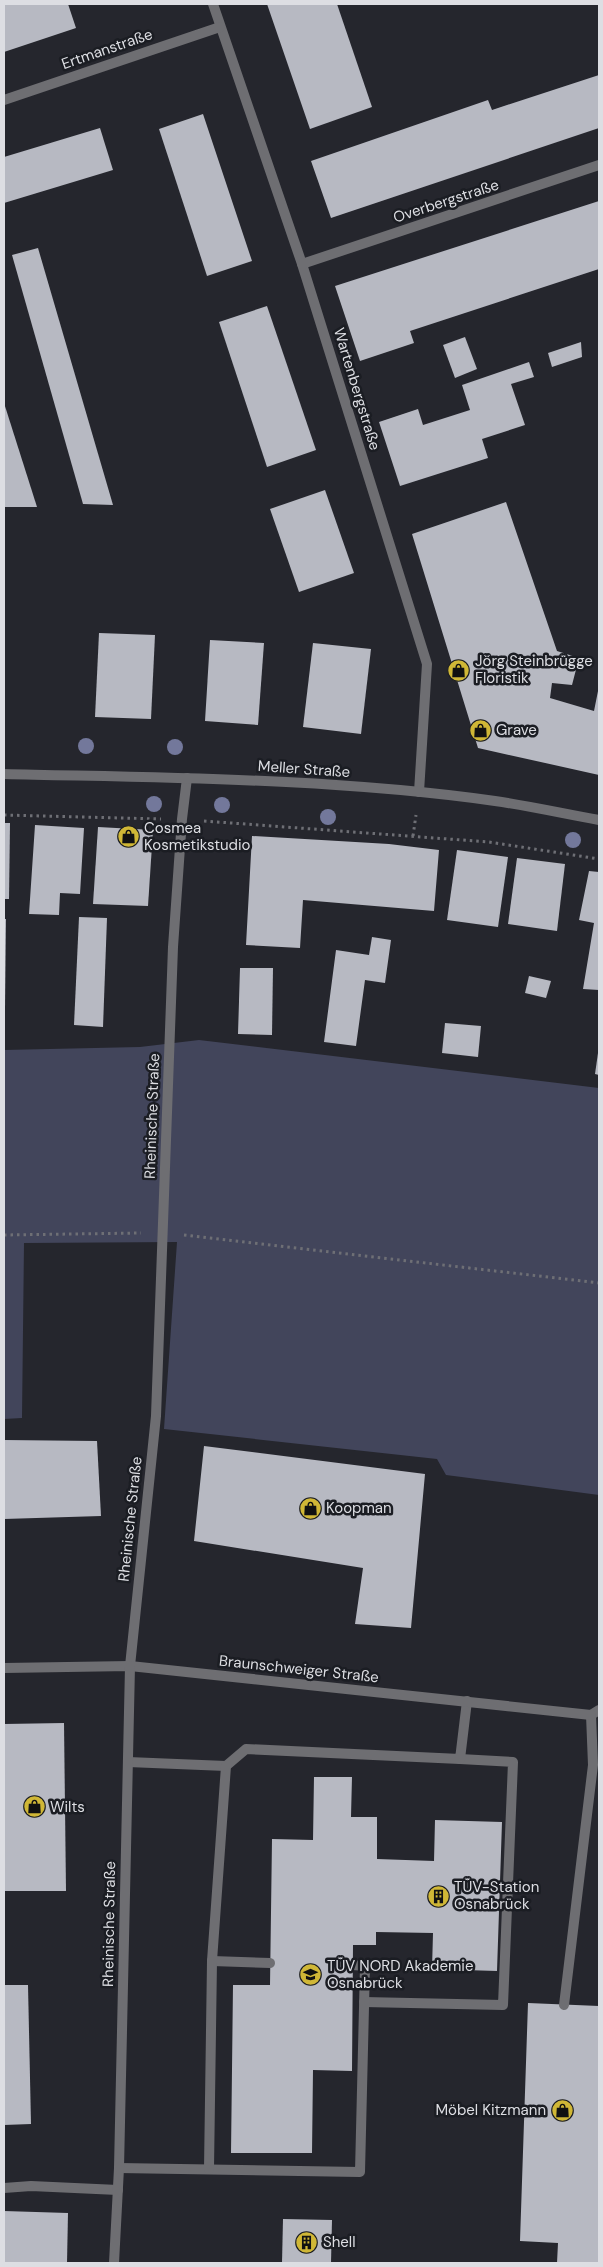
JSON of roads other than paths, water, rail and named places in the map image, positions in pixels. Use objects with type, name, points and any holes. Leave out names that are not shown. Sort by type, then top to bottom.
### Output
[{"type":"street","name":"Wartenbergstraße","points":[[213,4],[302,264],[427,664],[419,792]]},
{"type":"street","name":"Ertmanstraße","points":[[4,100],[220,27]]},
{"type":"street","name":"Overbergstraße","points":[[302,264],[599,165]]},
{"type":"street","name":"Meller Straße","points":[[4,774],[272,781],[419,792],[496,801],[599,820]]},
{"type":"street","name":"Rheinische Straße","points":[[114,2263],[119,2168],[130,1666],[156,1416],[173,947],[182,819],[187,778]]},
{"type":"street","name":"Braunschweiger Straße","points":[[4,1668],[130,1666],[467,1702],[595,1712]]},
{"type":"street","points":[[460,1759],[467,1702]]},
{"type":"street","points":[[564,2005],[593,1765],[595,1712]]},
{"type":"street","points":[[128,1762],[226,1766],[246,1749],[513,1762],[503,2005],[364,2002]]},
{"type":"street","points":[[209,2169],[212,1961],[226,1766]]},
{"type":"street","points":[[212,1961],[270,1963]]},
{"type":"street","points":[[119,2168],[360,2172],[365,1966],[353,1965]]},
{"type":"street","points":[[4,2188],[31,2186],[118,2190]]},
{"type":"place","name":"Jörg Steinbrügge Floristik","points":[[459,670]]},
{"type":"place","name":"Grave","points":[[480,730]]},
{"type":"place","name":"Cosmea Kosmetikstudio","points":[[128,837]]},
{"type":"place","name":"Koopman","points":[[310,1508]]},
{"type":"place","name":"Wilts","points":[[34,1807]]},
{"type":"place","name":"TÜV-Station Osnabrück","points":[[438,1896]]},
{"type":"place","name":"TÜV NORD Akademie Osnabrück","points":[[311,1975]]},
{"type":"place","name":"Möbel Kitzmann","points":[[562,2110]]},
{"type":"place","name":"Shell","points":[[307,2242]]}]
